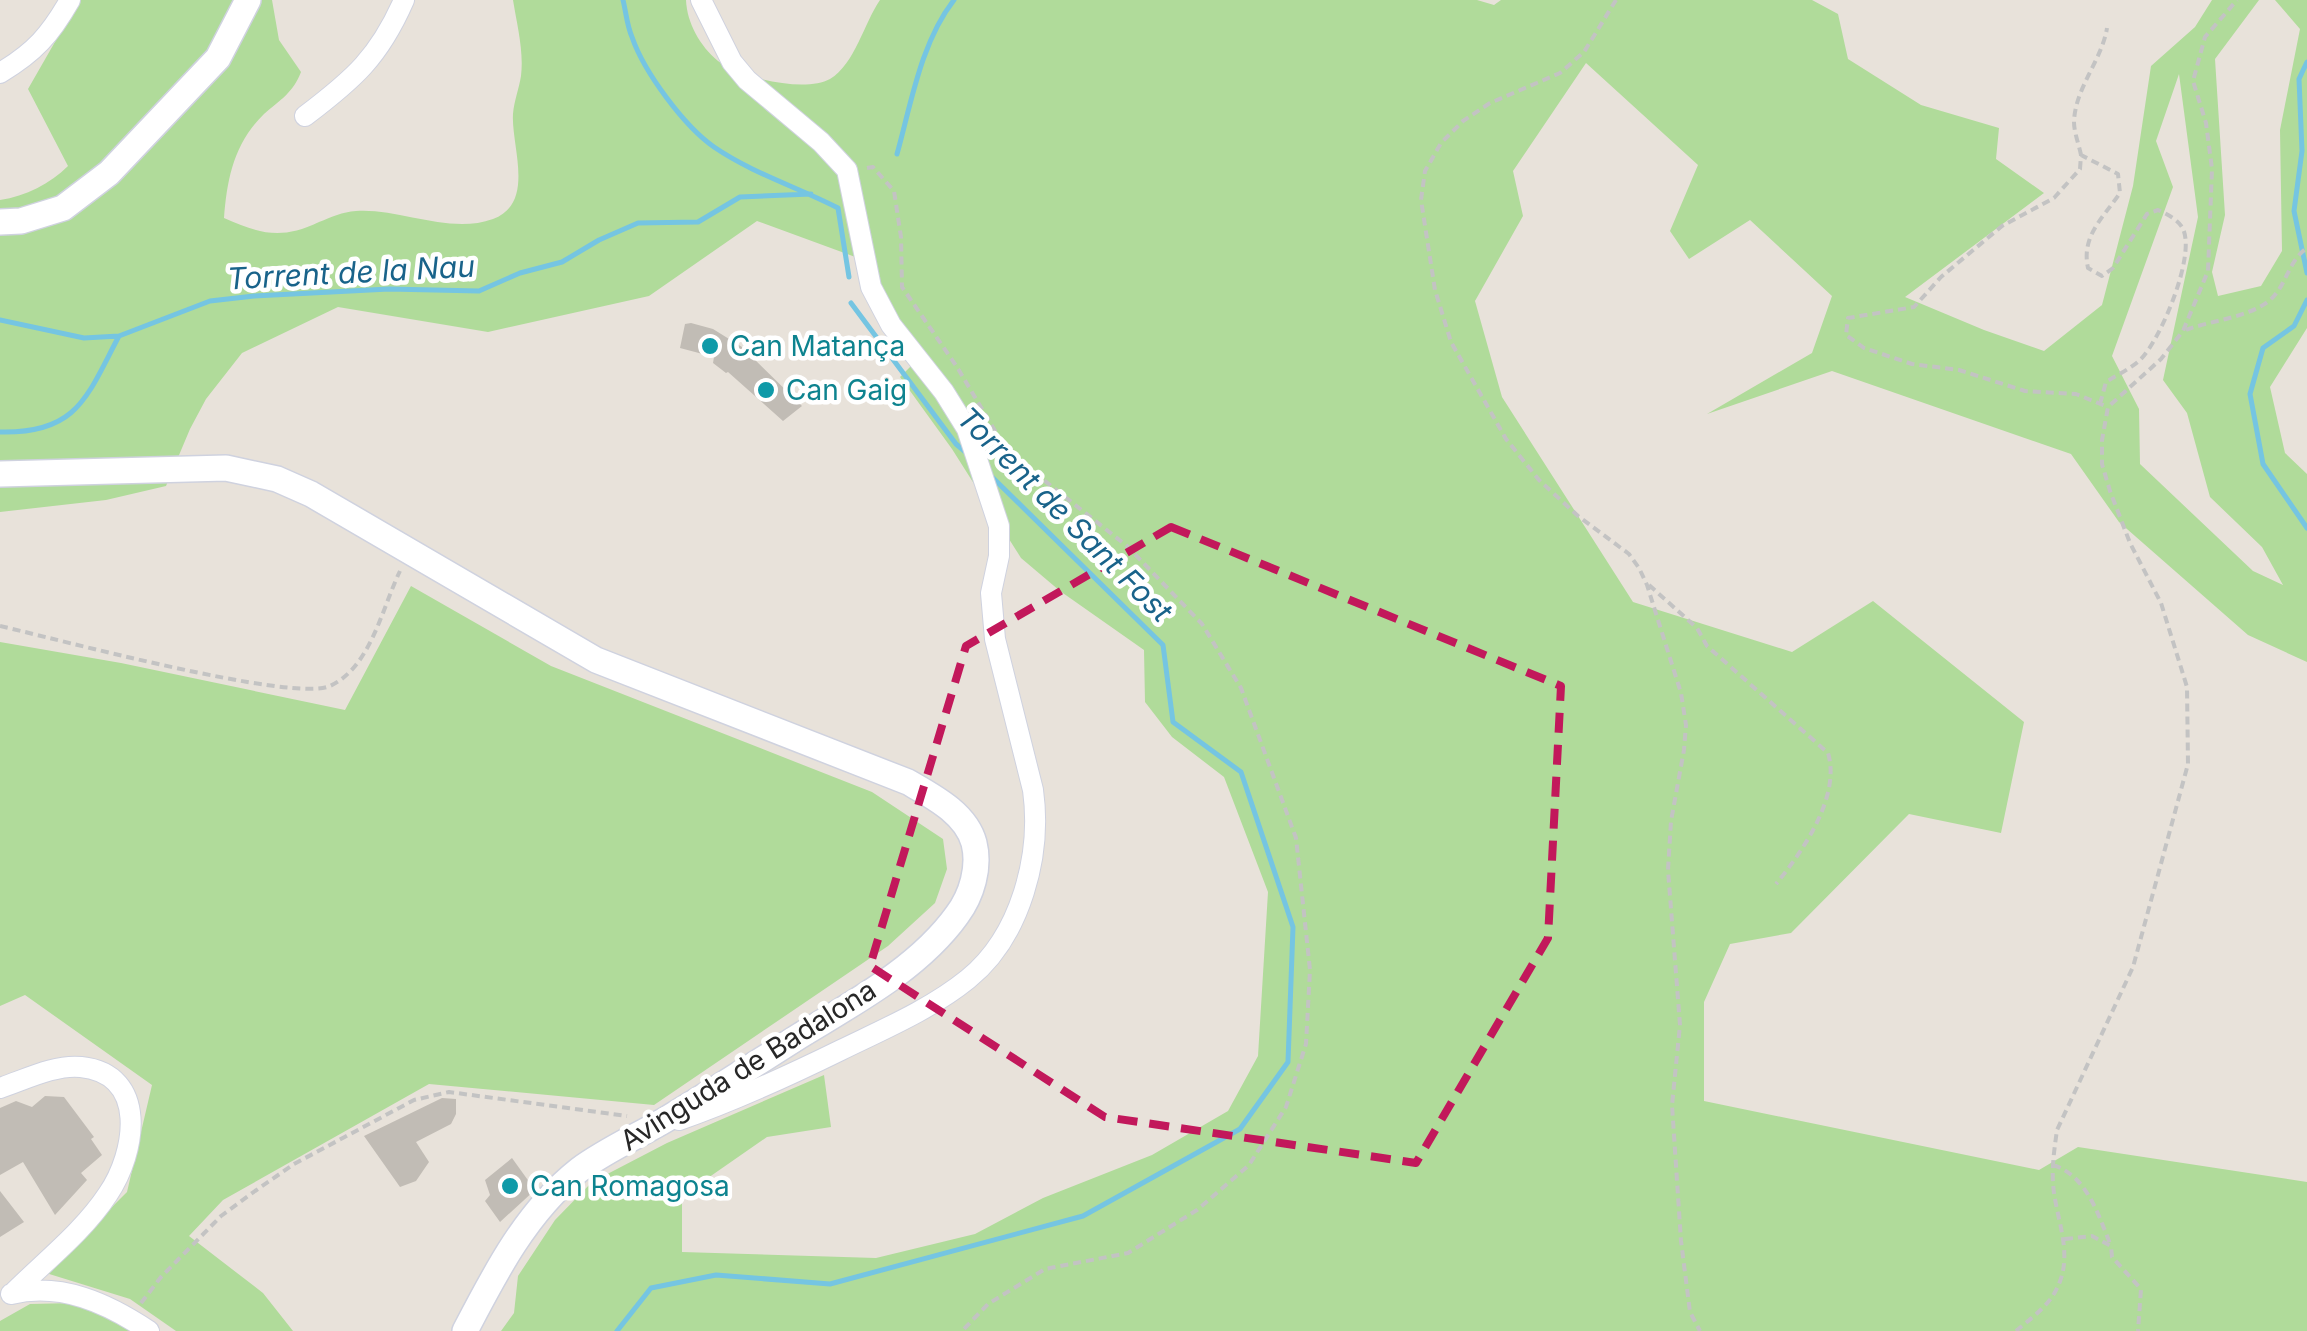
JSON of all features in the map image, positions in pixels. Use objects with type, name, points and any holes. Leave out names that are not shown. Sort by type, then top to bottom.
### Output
[{"type":"street","points":[[0,73],[32,54],[70,0]]},
{"type":"street","points":[[0,222],[46,216],[109,173],[218,58],[248,0]]},
{"type":"street","points":[[305,116],[353,80],[386,36],[404,0]]},
{"type":"street","points":[[662,1122],[692,1116],[810,1065],[952,992],[988,959],[1020,902],[1034,860],[1036,816],[992,616],[999,526],[961,415],[891,325],[871,286],[847,170],[747,80],[732,62],[701,0]]},
{"type":"street","points":[[0,474],[179,467],[248,471],[310,494],[408,553]]},
{"type":"street","name":"Avinguda de Badalona","points":[[408,553],[596,660],[908,782],[952,811],[973,840],[976,862],[967,900],[932,944],[860,998],[576,1173],[537,1212],[493,1278],[466,1331]]},
{"type":"street","points":[[0,1088],[68,1066],[83,1067],[108,1074],[119,1082],[130,1104],[128,1148],[121,1174],[106,1197],[6,1297]]},
{"type":"street","points":[[6,1297],[48,1290],[66,1293],[108,1305],[148,1331]]},
{"type":"path","points":[[1616,0],[1584,52],[1560,73],[1490,103],[1463,121],[1441,143],[1425,171],[1421,200],[1435,290],[1451,342],[1506,439],[1558,500],[1629,554],[1645,582],[1681,693],[1686,725],[1671,821],[1668,870],[1680,1025],[1672,1104],[1690,1312],[1700,1331]]},
{"type":"path","points":[[2016,1331],[2054,1295],[2065,1269],[2064,1229],[2054,1194],[2052,1164],[2057,1130],[2133,967],[2188,764],[2186,687],[2161,603],[2130,544],[2102,464],[2102,440],[2108,407],[2161,359],[2183,332],[2208,271],[2212,170],[2193,81],[2205,37],[2237,0]]},
{"type":"path","points":[[2107,28],[2104,48],[2090,70],[2074,122],[2080,169],[2054,198],[2002,226],[1941,278],[1914,307],[1848,318],[1846,335],[1864,348],[1912,364],[1958,370],[2025,392],[2076,394],[2108,407]]},
{"type":"path","points":[[2081,155],[2118,174],[2120,193],[2093,227],[2085,252],[2088,268],[2102,276],[2113,268],[2146,214],[2158,210],[2184,230],[2186,257],[2158,337],[2139,360],[2106,382],[2100,404]]},
{"type":"path","points":[[847,170],[873,167],[894,191],[901,237],[902,286],[958,368],[1007,451],[1128,546],[1202,624],[1241,688],[1296,838],[1310,970],[1306,1044],[1286,1108],[1249,1165],[1197,1210],[1128,1253],[1046,1269],[988,1304],[962,1331]]},
{"type":"path","points":[[2183,332],[2259,307],[2273,297],[2294,257],[2307,248]]},
{"type":"path","points":[[0,626],[250,683],[318,689],[338,681],[361,659],[408,553]]},
{"type":"path","points":[[1645,582],[1696,628],[1707,646],[1828,752],[1834,771],[1818,818],[1803,852],[1776,884]]},
{"type":"path","points":[[130,1318],[161,1277],[232,1208],[294,1164],[414,1100],[449,1092],[662,1122]]},
{"type":"path","points":[[2052,1164],[2071,1171],[2098,1209],[2112,1257],[2141,1289],[2138,1331]]},
{"type":"path","points":[[2063,1238],[2080,1240],[2092,1236],[2110,1246]]},
{"type":"highlighted area","points":[[1171,527],[1561,686],[1548,938],[1416,1163],[1105,1117],[870,966],[966,646]]},
{"type":"green space","points":[[79,0],[272,0],[279,40],[301,72],[290,91],[254,125],[239,149],[227,189],[224,218],[249,228],[282,233],[356,211],[460,224],[493,219],[506,211],[518,187],[513,114],[522,57],[513,0],[686,0],[696,34],[718,61],[757,78],[805,84],[819,83],[839,72],[880,0],[1477,0],[1494,5],[1501,0],[1812,0],[1838,14],[1848,59],[1921,105],[1999,128],[1996,159],[2044,193],[1905,297],[2044,351],[2102,305],[2133,186],[2151,66],[2195,27],[2212,0],[2259,0],[2215,59],[2225,215],[2212,272],[2218,296],[2261,286],[2282,251],[2280,130],[2300,29],[2275,0],[2307,0],[2307,328],[2270,387],[2285,453],[2307,474],[2307,662],[2248,635],[2119,522],[2071,454],[1832,371],[1707,414],[1812,353],[1832,296],[1750,220],[1689,259],[1670,231],[1698,165],[1586,63],[1513,171],[1523,216],[1475,301],[1502,397],[1633,602],[1792,652],[1873,601],[2024,722],[2001,833],[1909,814],[1791,933],[1730,944],[1704,1002],[1704,1101],[2039,1170],[2078,1147],[2307,1182],[2307,1331],[501,1331],[514,1313],[518,1276],[555,1220],[592,1182],[667,1143],[824,1075],[831,1127],[767,1137],[682,1196],[682,1252],[876,1258],[975,1234],[1043,1198],[1152,1155],[1228,1111],[1258,1056],[1268,892],[1224,777],[1172,737],[1145,702],[1144,650],[1060,591],[1021,558],[952,449],[900,377],[915,362],[869,262],[757,221],[649,296],[488,332],[338,307],[242,353],[206,399],[166,486],[106,500],[0,512],[0,200],[37,188],[68,166],[28,89]],"holes":[[[2179,74],[2198,217],[2163,380],[2187,413],[2210,497],[2262,547],[2283,585],[2253,571],[2140,464],[2139,409],[2112,356],[2173,187],[2156,141]]]},
{"type":"green space","points":[[411,586],[551,666],[872,792],[943,839],[947,869],[935,903],[888,946],[654,1105],[429,1084],[223,1200],[189,1236],[263,1293],[293,1331],[176,1331],[130,1299],[46,1273],[127,1192],[152,1085],[25,995],[0,1006],[0,642],[345,710]]},
{"type":"green space","points":[[74,1303],[110,1314],[134,1331],[0,1331],[0,1321],[30,1304]]},
{"type":"building","points":[[685,324],[713,329],[742,347],[802,406],[783,421],[713,363],[714,357],[680,348]]},
{"type":"building","points":[[45,1096],[64,1097],[94,1137],[91,1139],[102,1155],[81,1173],[87,1180],[55,1215],[23,1162],[0,1175],[0,1108],[16,1101],[32,1107]]},
{"type":"building","points":[[442,1098],[456,1099],[456,1114],[451,1124],[416,1142],[429,1162],[416,1181],[400,1187],[364,1136]]},
{"type":"building","name":"Can Romagosa","points":[[512,1158],[535,1190],[500,1222],[485,1201],[490,1195],[485,1180]]},
{"type":"building","points":[[0,1191],[24,1222],[0,1237]]},
{"type":"waterway","points":[[623,0],[630,33],[655,82],[702,138],[744,165],[838,208],[849,277]]},
{"type":"waterway","points":[[897,154],[925,54],[954,0]]},
{"type":"waterway","points":[[2307,62],[2299,79],[2302,151],[2294,211],[2307,273]]},
{"type":"waterway","name":"Torrent de la Nau","points":[[0,320],[84,338],[119,336],[210,301],[389,289],[479,291],[520,273],[562,262],[638,223],[698,222],[740,197],[811,194]]},
{"type":"waterway","points":[[2307,300],[2294,326],[2263,348],[2250,394],[2263,464],[2307,528]]},
{"type":"waterway","name":"Torrent de Sant Fost","points":[[851,303],[956,444],[969,455]]},
{"type":"waterway","points":[[0,432],[47,426],[77,407],[119,336]]},
{"type":"waterway","name":"Torrent de Sant Fost","points":[[617,1331],[651,1288],[716,1275],[830,1284],[1083,1216],[1240,1129],[1288,1062],[1293,927],[1241,772],[1173,722],[1163,645],[991,476]]},
{"type":"place","name":"Can Matança","points":[[710,346]]},
{"type":"place","name":"Can Gaig","points":[[766,390]]},
{"type":"place","name":"Can Romagosa","points":[[510,1186]]}]
